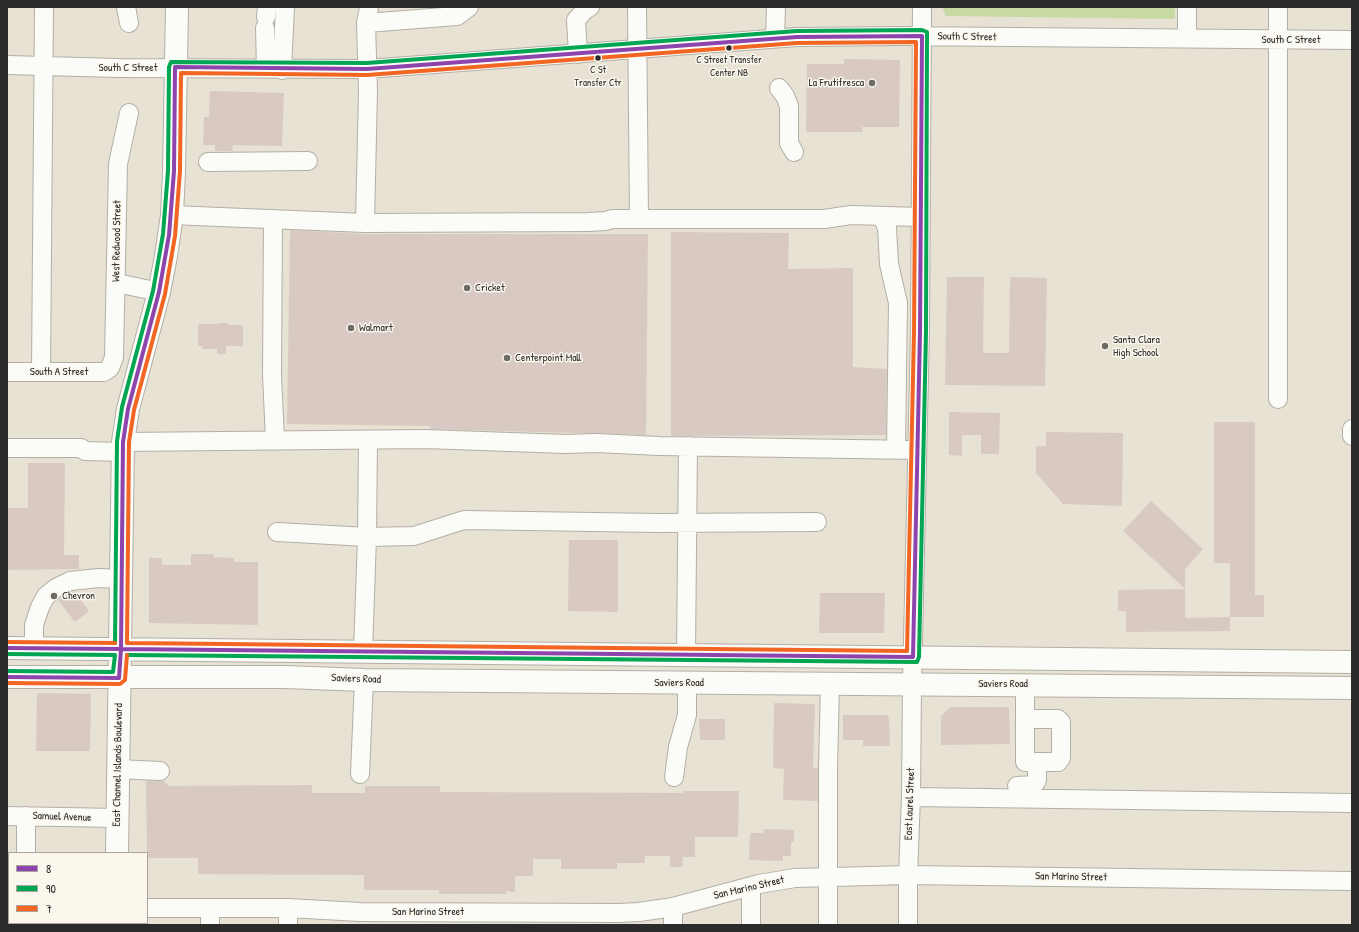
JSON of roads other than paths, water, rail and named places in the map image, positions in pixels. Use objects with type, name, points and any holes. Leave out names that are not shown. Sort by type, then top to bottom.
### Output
[{"type":"main road","name":"East Channel Islands Boulevard","points":[[118,852],[123,447],[128,409],[159,292],[172,215],[177,7]]},
{"type":"main road","points":[[7,648],[1352,662]]},
{"type":"main road","points":[[261,677],[288,668],[334,668],[354,663],[363,652]]},
{"type":"main road","points":[[364,680],[372,671],[394,664],[469,665],[503,653]]},
{"type":"main road","points":[[470,681],[495,669],[668,670],[678,668],[685,662],[686,654]]},
{"type":"main road","points":[[686,683],[694,674],[703,670],[715,668],[782,669],[810,656]]},
{"type":"main road","name":"Saviers Road","points":[[7,676],[120,678],[261,677],[364,680],[1352,688]]},
{"type":"street","points":[[41,372],[44,7]]},
{"type":"street","points":[[274,70],[285,7]]},
{"type":"street","points":[[365,223],[367,15],[457,16],[469,7]]},
{"type":"street","points":[[578,54],[576,20],[585,10],[590,7]]},
{"type":"street","points":[[637,7],[639,219]]},
{"type":"street","points":[[775,38],[776,7]]},
{"type":"street","name":"East Laurel Street","points":[[908,925],[921,217],[922,7]]},
{"type":"street","points":[[1187,7],[1187,38]]},
{"type":"street","points":[[1278,7],[1278,399]]},
{"type":"street","points":[[266,17],[274,70]]},
{"type":"street","name":"South C Street","points":[[7,65],[274,70],[367,69],[775,38],[922,36],[1352,40]]},
{"type":"street","points":[[779,88],[785,96],[789,106],[790,143],[794,152]]},
{"type":"street","name":"West Redwood Street","points":[[110,368],[114,357],[117,283],[118,164],[129,113]]},
{"type":"street","points":[[208,162],[308,161]]},
{"type":"street","points":[[172,215],[365,223],[588,222],[612,219],[824,219],[852,215],[921,217]]},
{"type":"street","points":[[882,216],[887,228],[889,264],[898,303],[896,449]]},
{"type":"street","points":[[273,219],[272,368],[275,440]]},
{"type":"street","points":[[117,283],[159,292]]},
{"type":"street","name":"South A Street","points":[[7,372],[104,372],[110,368]]},
{"type":"street","points":[[1352,429],[1352,436]]},
{"type":"street","points":[[7,448],[81,448],[85,451],[123,447],[275,440],[368,440],[917,450]]},
{"type":"street","points":[[363,652],[367,537],[368,440]]},
{"type":"street","points":[[686,654],[688,446]]},
{"type":"street","points":[[277,532],[367,537],[414,536],[464,520],[687,523],[818,522]]},
{"type":"street","points":[[34,648],[34,626],[40,607],[46,596],[56,588],[70,581],[98,578],[122,579]]},
{"type":"street","points":[[360,774],[364,680]]},
{"type":"street","points":[[674,777],[678,747],[686,715],[686,683]]},
{"type":"street","points":[[828,925],[828,768],[830,684]]},
{"type":"street","points":[[1025,685],[1025,719],[1025,762],[1058,762],[1061,758],[1061,722],[1058,719],[1025,719]]},
{"type":"street","points":[[1018,786],[1034,785],[1037,780],[1037,762]]},
{"type":"street","points":[[118,769],[160,771]]},
{"type":"street","points":[[911,797],[1352,803]]},
{"type":"street","name":"Samuel Avenue","points":[[7,816],[118,818]]},
{"type":"street","points":[[26,816],[26,852]]},
{"type":"street","name":"San Marino Street","points":[[148,908],[210,916],[439,919],[595,919],[673,906],[768,882],[795,878],[908,875],[1352,881]]},
{"type":"street","points":[[751,887],[751,925]]},
{"type":"street","points":[[673,906],[673,925]]},
{"type":"place","name":"C Street Transfer Center NB","points":[[729,48]]},
{"type":"place","name":"C St Transfer Ctr","points":[[598,58]]},
{"type":"place","name":"La Frutifresca","points":[[872,83]]},
{"type":"place","name":"Cricket","points":[[467,288]]},
{"type":"place","name":"Walmart","points":[[351,328]]},
{"type":"place","name":"Santa Clara High School","points":[[1105,346]]},
{"type":"place","name":"Centerpoint Mall","points":[[507,358]]},
{"type":"place","name":"Chevron","points":[[54,596]]}]
